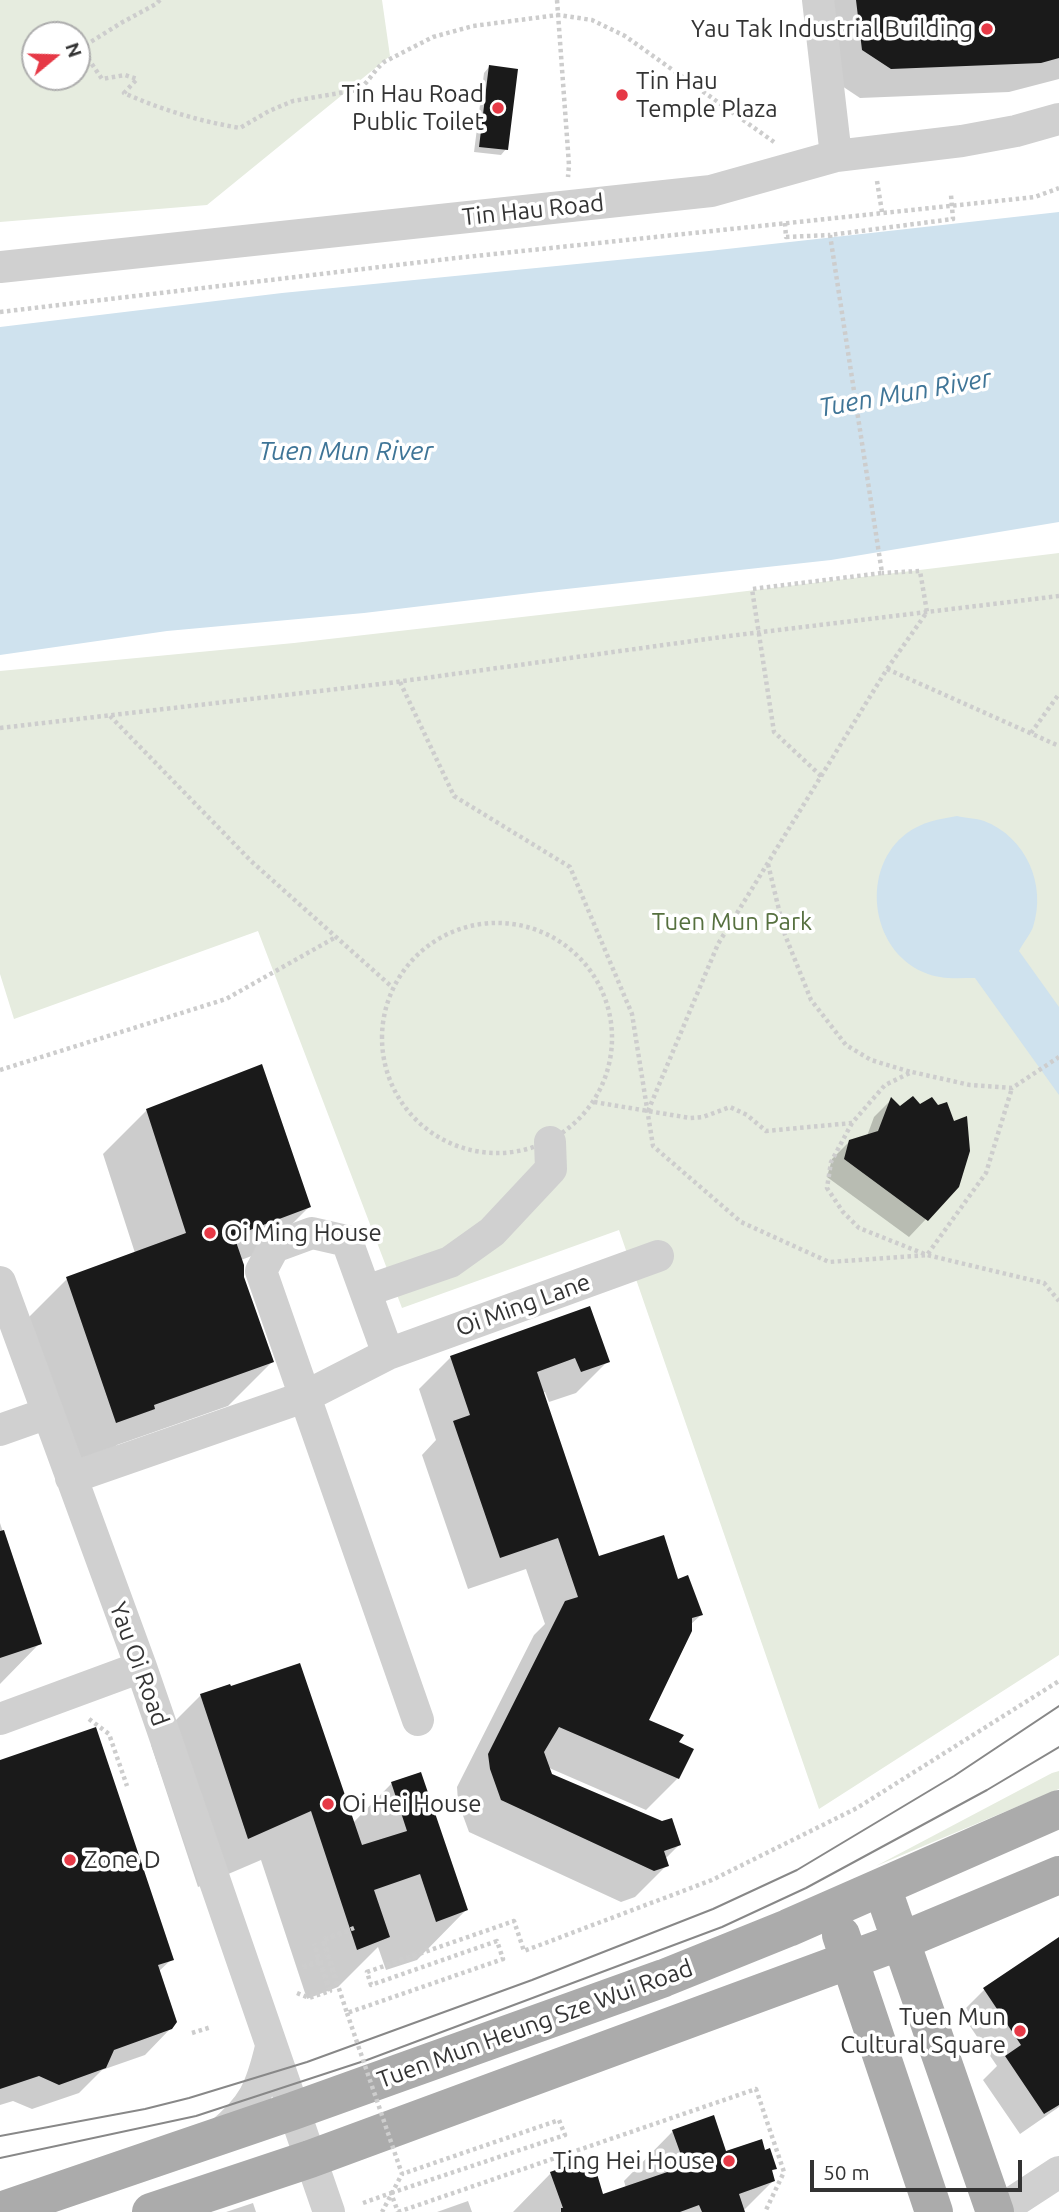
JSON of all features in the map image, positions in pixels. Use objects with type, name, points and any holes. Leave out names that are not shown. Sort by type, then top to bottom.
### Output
[{"type":"main road","name":"Tuen Mun Heung Sze Wui Road","points":[[0,2211],[293,2111],[664,1978],[833,1909],[1059,1809]]},
{"type":"main road","name":"Tuen Mun Heung Sze Wui Road","points":[[151,2212],[310,2159],[901,1941],[1059,1875]]},
{"type":"main road","points":[[882,1887],[996,2212]]},
{"type":"main road","points":[[833,1909],[934,2212]]},
{"type":"street","points":[[818,0],[836,156]]},
{"type":"street","name":"Tin Hau Road","points":[[0,267],[711,191],[836,156],[962,141],[1016,131],[1059,119]]},
{"type":"street","points":[[366,1291],[450,1262],[492,1232],[551,1168],[550,1142]]},
{"type":"street","points":[[388,1354],[347,1241],[312,1233],[274,1247],[261,1270],[418,1720]]},
{"type":"street","name":"Oi Ming Lane","points":[[71,1478],[304,1397],[388,1354],[658,1256]]},
{"type":"street","name":"Yau Oi Road","points":[[0,1282],[141,1667],[329,2212]]},
{"type":"street","points":[[0,1430],[48,1413]]},
{"type":"street","points":[[0,1719],[141,1667]]},
{"type":"street","points":[[216,2137],[240,2118],[256,2096],[265,2075],[271,2047]]},
{"type":"street","points":[[996,2212],[1059,2172]]},
{"type":"path","points":[[160,0],[81,48],[102,79],[125,75],[137,79],[124,93],[184,117],[240,128],[293,101],[357,90],[365,85],[384,62],[433,37],[473,26],[558,15],[592,20],[625,36],[780,146]]},
{"type":"path","points":[[557,0],[569,165],[568,187]]},
{"type":"path","name":"Tin Hau Road","points":[[0,312],[456,258],[1035,197],[1059,188]]},
{"type":"path","points":[[785,223],[786,237],[830,235],[953,219],[951,195]]},
{"type":"path","points":[[830,235],[885,573]]},
{"type":"path","points":[[648,1111],[718,944],[887,669],[926,612],[920,571],[752,589],[774,732],[821,776]]},
{"type":"path","points":[[0,728],[400,681],[1059,596]]},
{"type":"path","points":[[887,669],[1059,746]]},
{"type":"path","points":[[400,681],[454,796],[570,867],[632,1014],[653,1146],[741,1222],[829,1262],[928,1255]]},
{"type":"path","points":[[1031,733],[1059,694]]},
{"type":"path","points":[[109,716],[251,861],[392,987]]},
{"type":"path","points":[[768,863],[785,935],[811,1000],[846,1045],[871,1060],[912,1072],[970,1085],[1012,1088],[1059,1056]]},
{"type":"path","points":[[480,923],[505,923],[518,924],[553,937],[583,960],[603,993],[613,1029],[609,1068],[594,1102],[575,1125],[550,1142],[516,1153],[479,1153],[445,1142],[416,1122],[394,1093],[382,1058],[381,1022],[392,987],[413,956],[444,934],[480,923]]},
{"type":"path","points":[[0,1070],[226,999],[336,937]]},
{"type":"path","points":[[912,1072],[885,1084],[852,1123],[831,1162],[827,1188],[843,1212],[859,1228],[928,1255],[1044,1283],[1059,1301]]},
{"type":"path","points":[[928,1255],[986,1173],[1012,1088]]},
{"type":"path","points":[[594,1102],[690,1118],[703,1117],[730,1107],[747,1115],[766,1131],[852,1123]]},
{"type":"path","points":[[347,2013],[503,1959],[497,1941],[371,1985],[367,1972],[514,1921],[524,1951],[712,1880],[857,1808],[1059,1681]]},
{"type":"path","points":[[83,1718],[92,1720],[109,1734],[127,1786]]},
{"type":"path","points":[[354,1928],[323,1940],[402,2174]]},
{"type":"path","points":[[297,1993],[309,1998],[330,1991],[314,1944]]},
{"type":"path","points":[[303,1968],[320,1961]]},
{"type":"path","points":[[192,2033],[211,2027]]},
{"type":"path","points":[[391,2193],[398,2212],[756,2089],[784,2172],[765,2212]]},
{"type":"path","points":[[363,2203],[391,2193],[417,2185],[565,2135],[559,2120],[402,2174],[382,2212]]},
{"type":"green space","points":[[0,0],[382,0],[390,56],[207,205],[0,222]]},
{"type":"green space","name":"Tuen Mun Park","points":[[1059,553],[1059,1655],[819,1809],[619,1230],[402,1308],[258,931],[14,1019],[0,974],[0,671],[294,643]]},
{"type":"green space","points":[[1059,1771],[1059,1789],[876,1866],[1052,1773]]},
{"type":"water","name":"Tuen Mun River","points":[[1059,212],[1059,522],[831,560],[364,613],[167,631],[0,655],[0,327],[282,293],[709,251]]},
{"type":"water","points":[[957,816],[981,820],[999,828],[1022,850],[1030,864],[1035,879],[1037,911],[1032,930],[1019,951],[1059,1007],[1059,1095],[975,978],[942,977],[923,972],[905,961],[892,946],[882,927],[877,886],[882,866],[892,848],[907,833],[919,826]]},
{"type":"building","name":"Yau Tak Industrial Building","points":[[856,0],[1059,0],[1059,58],[1041,63],[891,69],[862,50]]},
{"type":"building","name":"Tin Hau Road Public Toilet","points":[[489,65],[518,69],[508,150],[479,147]]},
{"type":"building","name":"Oi Ming House","points":[[262,1064],[311,1207],[234,1236],[244,1265],[244,1277],[274,1362],[154,1405],[155,1409],[116,1423],[66,1277],[186,1233],[146,1109]]},
{"type":"building","points":[[913,1096],[920,1104],[932,1097],[938,1105],[947,1102],[954,1121],[967,1116],[970,1151],[959,1187],[928,1221],[844,1159],[849,1140],[878,1131],[891,1097],[900,1106]]},
{"type":"building","points":[[590,1306],[610,1362],[581,1372],[575,1358],[537,1372],[599,1556],[664,1535],[678,1579],[688,1575],[703,1615],[692,1618],[692,1631],[649,1720],[684,1735],[679,1742],[694,1749],[679,1779],[559,1727],[544,1752],[552,1774],[662,1821],[672,1818],[681,1845],[664,1851],[669,1866],[654,1871],[501,1800],[490,1769],[488,1754],[565,1601],[578,1597],[558,1538],[500,1558],[453,1421],[470,1415],[450,1356]]},
{"type":"building","points":[[4,1530],[42,1644],[0,1658],[0,1531]]},
{"type":"building","name":"Oi Hei House","points":[[300,1663],[362,1845],[407,1831],[391,1782],[421,1772],[468,1910],[436,1922],[420,1874],[374,1890],[390,1937],[357,1950],[311,1811],[248,1839],[200,1694]]},
{"type":"building","name":"Zone D","points":[[96,1727],[174,1960],[158,1965],[177,2022],[172,2029],[114,2050],[106,2068],[59,2085],[39,2076],[0,2089],[0,1760]]},
{"type":"building","points":[[1059,1937],[1059,2105],[1044,2114],[1005,2056],[1021,2045],[983,1988]]},
{"type":"building","name":"Ting Hei House","points":[[714,2115],[726,2151],[762,2139],[765,2150],[770,2148],[777,2169],[772,2170],[775,2181],[739,2194],[745,2212],[702,2212],[699,2205],[680,2212],[561,2212],[563,2208],[550,2172],[592,2157],[603,2194],[685,2166],[672,2130]]},
{"type":"tram line","points":[[0,2136],[145,2109],[307,2062],[532,1980],[713,1909],[797,1870],[954,1776],[1059,1706]]},
{"type":"tram line","points":[[0,2158],[196,2116],[367,2060],[722,1927],[806,1888],[987,1790],[1059,1747]]},
{"type":"place","name":"Yau Tak Industrial Building","points":[[987,29]]},
{"type":"place","name":"Tin Hau Temple Plaza","points":[[622,95]]},
{"type":"place","name":"Tin Hau Road Public Toilet","points":[[498,108]]},
{"type":"place","name":"Oi Ming House","points":[[210,1233]]},
{"type":"place","name":"Oi Hei House","points":[[328,1804]]},
{"type":"place","name":"Zone D","points":[[70,1860]]},
{"type":"place","name":"Tuen Mun Cultural Square","points":[[1020,2031]]},
{"type":"place","name":"Ting Hei House","points":[[729,2161]]}]
